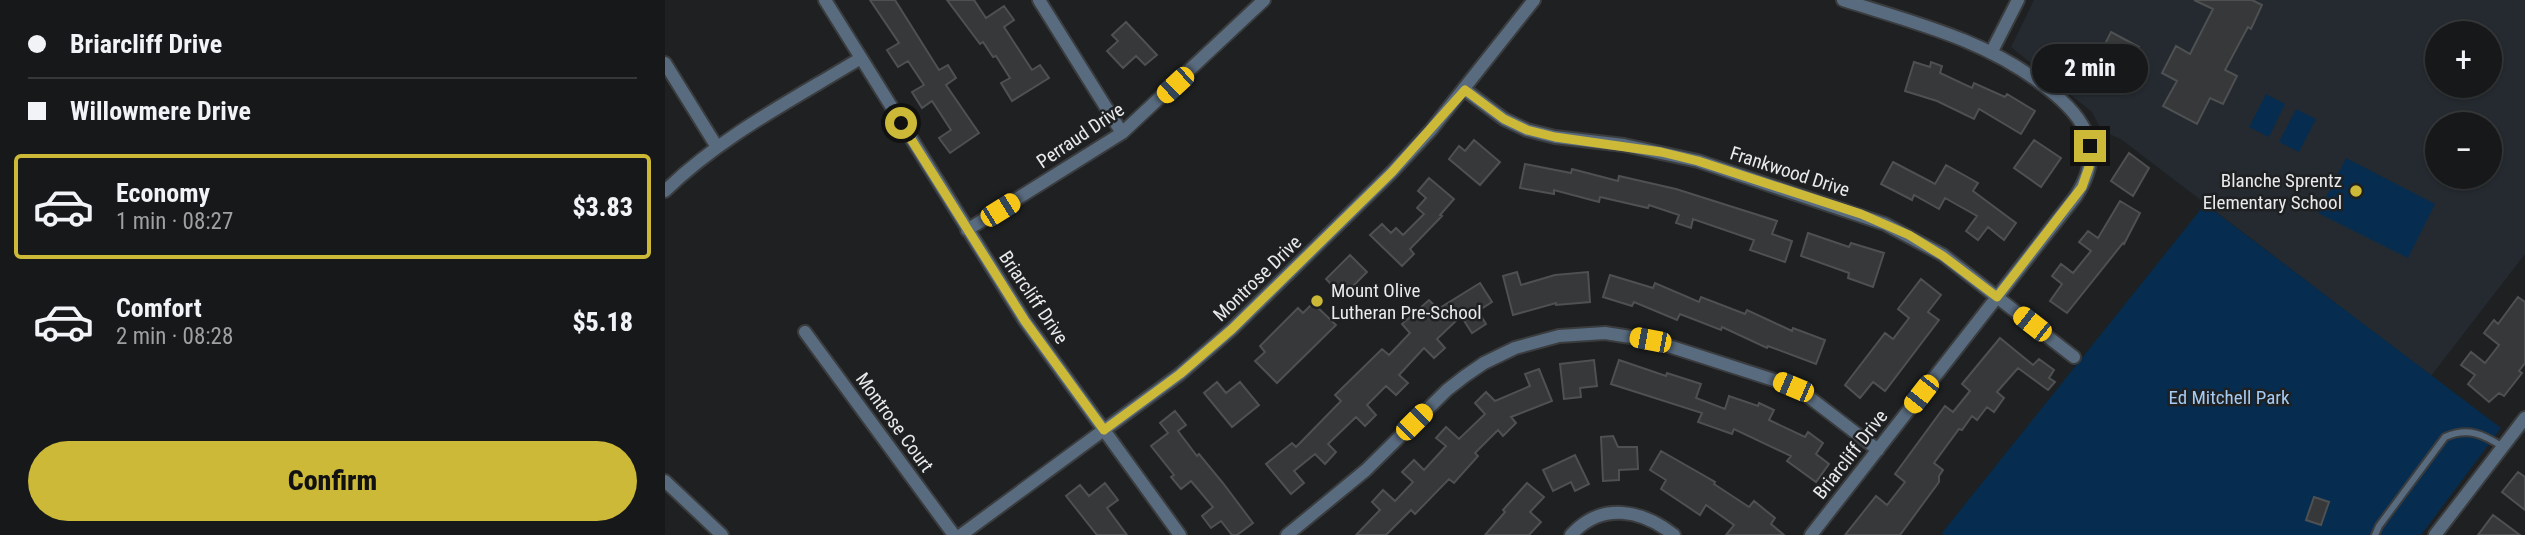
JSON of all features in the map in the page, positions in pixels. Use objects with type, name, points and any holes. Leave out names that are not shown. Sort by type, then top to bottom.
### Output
[{"type":"street","name":"Briarcliff Drive","points":[[825,0],[1025,321],[1180,535]]},
{"type":"street","points":[[1039,0],[1122,133]]},
{"type":"street","name":"Perraud Drive","points":[[967,230],[1122,133],[1264,0]]},
{"type":"street","name":"Montrose Drive","points":[[961,535],[1180,374],[1232,329],[1392,172],[1465,90],[1534,0]]},
{"type":"street","name":"Briarcliff Drive","points":[[1811,535],[2076,196],[2087,178],[2091,157],[2085,126],[2073,108],[2037,80],[1992,51],[1843,0]]},
{"type":"street","points":[[1992,51],[2018,0]]},
{"type":"street","points":[[665,191],[690,167],[717,147],[861,58]]},
{"type":"street","points":[[665,63],[717,147]]},
{"type":"street","name":"Frankwood Drive","points":[[1465,90],[1504,119],[1527,130],[1555,137],[1661,152],[1698,161],[1861,214],[1943,256],[2074,357]]},
{"type":"street","name":"Montrose Court","points":[[805,332],[954,535]]},
{"type":"street","points":[[1287,535],[1366,470],[1447,390],[1465,376],[1515,348],[1559,336],[1605,333],[1650,340],[1780,382],[1817,402],[1878,450]]},
{"type":"street","points":[[2435,535],[2525,418]]},
{"type":"street","points":[[665,481],[722,535]]},
{"type":"street","points":[[1571,535],[1593,519],[1624,512],[1635,513],[1654,521],[1674,535]]},
{"type":"lane","points":[[2018,0],[2024,0]]},
{"type":"lane","points":[[2375,535],[2445,437],[2457,432],[2471,431],[2503,447]]},
{"type":"shaded area","name":"Blanche Sprentz Elementary School","points":[[2034,0],[2525,0],[2525,254],[2431,376],[2122,140],[2101,130],[2092,112],[2011,47]]},
{"type":"green space","points":[[2266,94],[2285,104],[2269,137],[2249,127]]},
{"type":"green space","points":[[2296,109],[2316,119],[2299,152],[2279,142]]},
{"type":"green space","points":[[2346,158],[2435,204],[2408,258],[2318,213]]},
{"type":"green space","name":"Ed Mitchell Park","points":[[2205,204],[2501,428],[2421,535],[1944,535],[1942,533]]},
{"type":"building","points":[[870,0],[895,0],[939,70],[948,65],[956,78],[946,85],[979,133],[950,153],[939,138],[951,130],[932,101],[922,108],[912,92],[924,85],[908,61],[898,67],[887,50],[899,43]]},
{"type":"building","points":[[947,0],[974,0],[986,18],[1004,6],[1014,20],[1004,27],[1032,70],[1040,65],[1049,78],[1012,101],[1001,83],[1010,78],[996,56],[993,57],[983,42],[980,44]]},
{"type":"building","points":[[2194,0],[2252,0],[2262,5],[2251,29],[2248,27],[2225,70],[2237,76],[2223,104],[2210,98],[2197,124],[2163,106],[2177,81],[2162,73],[2176,46],[2190,54],[2213,9]]},
{"type":"building","points":[[1126,22],[1157,55],[1145,65],[1136,56],[1123,68],[1107,51],[1118,41],[1112,35]]},
{"type":"building","points":[[2111,32],[2139,47],[2133,60],[2139,63],[2132,78],[2124,74],[2116,90],[2089,76]]},
{"type":"building","points":[[1914,62],[1930,67],[1931,62],[1942,66],[1940,73],[1972,88],[1974,83],[2005,97],[2007,94],[2035,111],[2021,134],[1979,109],[1974,119],[1937,101],[1905,91]]},
{"type":"building","points":[[1474,140],[1500,162],[1480,185],[1449,159],[1459,146],[1465,151]]},
{"type":"building","points":[[2034,140],[2061,158],[2041,187],[2014,168]]},
{"type":"building","points":[[2129,153],[2149,168],[2133,196],[2111,181]]},
{"type":"building","points":[[1893,162],[1935,184],[1946,165],[1978,183],[1973,191],[2016,223],[2004,240],[1988,227],[1978,240],[1966,231],[1977,216],[1945,198],[1939,209],[1914,195],[1912,200],[1881,184]]},
{"type":"building","points":[[1525,164],[1571,173],[1572,169],[1618,181],[1619,176],[1676,189],[1777,221],[1772,234],[1792,241],[1785,262],[1750,250],[1754,240],[1693,219],[1691,228],[1676,223],[1679,215],[1649,205],[1648,208],[1600,197],[1599,202],[1554,190],[1554,194],[1520,188]]},
{"type":"building","points":[[1429,178],[1454,199],[1440,215],[1442,216],[1410,249],[1414,254],[1402,266],[1370,235],[1382,224],[1391,233],[1396,228],[1403,235],[1424,214],[1417,208],[1426,198],[1418,191]]},
{"type":"building","points":[[2120,201],[2140,213],[2124,244],[2067,313],[2050,301],[2062,284],[2052,276],[2061,264],[2073,273],[2091,251],[2079,242],[2088,231],[2098,238]]},
{"type":"building","points":[[1808,233],[1849,247],[1851,243],[1884,253],[1873,287],[1848,278],[1849,273],[1801,256]]},
{"type":"building","points":[[1350,255],[1367,272],[1343,296],[1326,279]]},
{"type":"building","points":[[1517,272],[1521,285],[1555,275],[1588,272],[1590,302],[1556,303],[1513,315],[1503,276]]},
{"type":"building","points":[[1610,275],[1653,288],[1655,283],[1699,302],[1701,297],[1745,314],[1747,310],[1792,331],[1793,328],[1825,340],[1816,364],[1768,346],[1767,348],[1722,327],[1721,330],[1680,314],[1677,320],[1634,302],[1632,306],[1603,297]]},
{"type":"building","points":[[1921,279],[1941,295],[1928,312],[1939,320],[1885,391],[1873,382],[1860,398],[1845,385],[1885,333],[1893,339],[1909,318],[1898,309]]},
{"type":"building","points":[[1480,283],[1492,302],[1478,311],[1486,324],[1472,333],[1461,316],[1437,339],[1445,348],[1434,358],[1424,348],[1399,375],[1408,383],[1396,395],[1386,386],[1367,405],[1376,415],[1365,426],[1356,417],[1328,444],[1336,452],[1325,464],[1315,454],[1294,471],[1304,483],[1291,494],[1266,464],[1292,443],[1296,447],[1341,401],[1335,395],[1382,349],[1389,355],[1410,333],[1402,324],[1429,300],[1438,309]]},
{"type":"building","points":[[2518,297],[2525,302],[2525,363],[2519,371],[2522,373],[2504,396],[2499,393],[2489,402],[2468,384],[2475,375],[2461,365],[2471,352],[2485,363],[2499,345],[2484,333],[2494,320],[2498,324]]},
{"type":"building","points":[[1313,303],[1336,325],[1277,383],[1255,361],[1265,352],[1260,346],[1298,308],[1303,313]]},
{"type":"building","points":[[2000,338],[2033,365],[2039,359],[2054,370],[2049,378],[2055,382],[2048,390],[2018,368],[1997,392],[2004,398],[1994,412],[1987,407],[1977,420],[1972,416],[1934,463],[1943,470],[1939,482],[1900,535],[1845,535],[1876,496],[1887,505],[1905,482],[1895,474],[1945,406],[1953,412],[1970,391],[1962,384]]},
{"type":"building","points":[[1594,360],[1597,386],[1580,388],[1581,397],[1564,399],[1560,364]]},
{"type":"building","points":[[1619,360],[1666,376],[1667,373],[1701,384],[1696,398],[1725,409],[1729,396],[1758,406],[1759,403],[1774,410],[1769,420],[1805,437],[1808,432],[1823,443],[1816,454],[1829,464],[1816,482],[1787,461],[1791,456],[1734,429],[1732,434],[1698,422],[1702,413],[1611,384]]},
{"type":"building","points":[[1539,369],[1552,401],[1511,417],[1516,423],[1503,436],[1498,430],[1475,453],[1478,456],[1454,483],[1449,479],[1415,514],[1411,510],[1386,535],[1356,535],[1380,510],[1372,502],[1383,490],[1395,501],[1413,482],[1402,472],[1414,460],[1424,470],[1446,446],[1436,438],[1446,427],[1459,439],[1485,414],[1475,403],[1486,392],[1495,401],[1530,386],[1525,374]]},
{"type":"building","points":[[1217,382],[1226,393],[1240,382],[1259,405],[1232,427],[1204,393]]},
{"type":"building","points":[[1175,411],[1186,425],[1178,431],[1253,523],[1237,535],[1232,535],[1221,521],[1211,528],[1202,516],[1213,507],[1191,481],[1181,489],[1171,477],[1174,475],[1151,446],[1168,433],[1160,423]]},
{"type":"building","points":[[1613,436],[1618,447],[1637,447],[1638,469],[1619,470],[1619,480],[1603,481],[1601,437]]},
{"type":"building","points":[[1661,451],[1715,482],[1714,484],[1749,507],[1754,501],[1775,518],[1771,524],[1784,535],[1726,535],[1734,525],[1706,505],[1700,515],[1661,489],[1666,480],[1650,470]]},
{"type":"building","points":[[1575,455],[1589,484],[1575,491],[1571,482],[1553,491],[1543,470]]},
{"type":"building","points":[[2518,472],[2525,477],[2525,510],[2502,492]]},
{"type":"building","points":[[1105,483],[1118,500],[1107,508],[1127,535],[1097,535],[1066,496],[1080,485],[1089,496]]},
{"type":"building","points":[[1527,483],[1544,497],[1530,512],[1541,522],[1529,535],[1485,535],[1505,512],[1503,510]]},
{"type":"building","points":[[2314,497],[2329,502],[2321,525],[2306,520]]},
{"type":"building","points":[[2493,515],[2520,535],[2478,535]]},
{"type":"place","name":"Blanche Sprentz Elementary School","points":[[2356,191]]},
{"type":"place","name":"Mount Olive Lutheran Pre-School","points":[[1317,301]]},
{"type":"route","points":[[901,123],[1025,321],[1104,430],[1180,374],[1232,329],[1392,172],[1465,90],[1504,119],[1527,130],[1555,137],[1624,145],[1698,161],[1861,214],[1909,235],[1943,256],[1997,297],[2082,187],[2087,178],[2090,146]]}]
